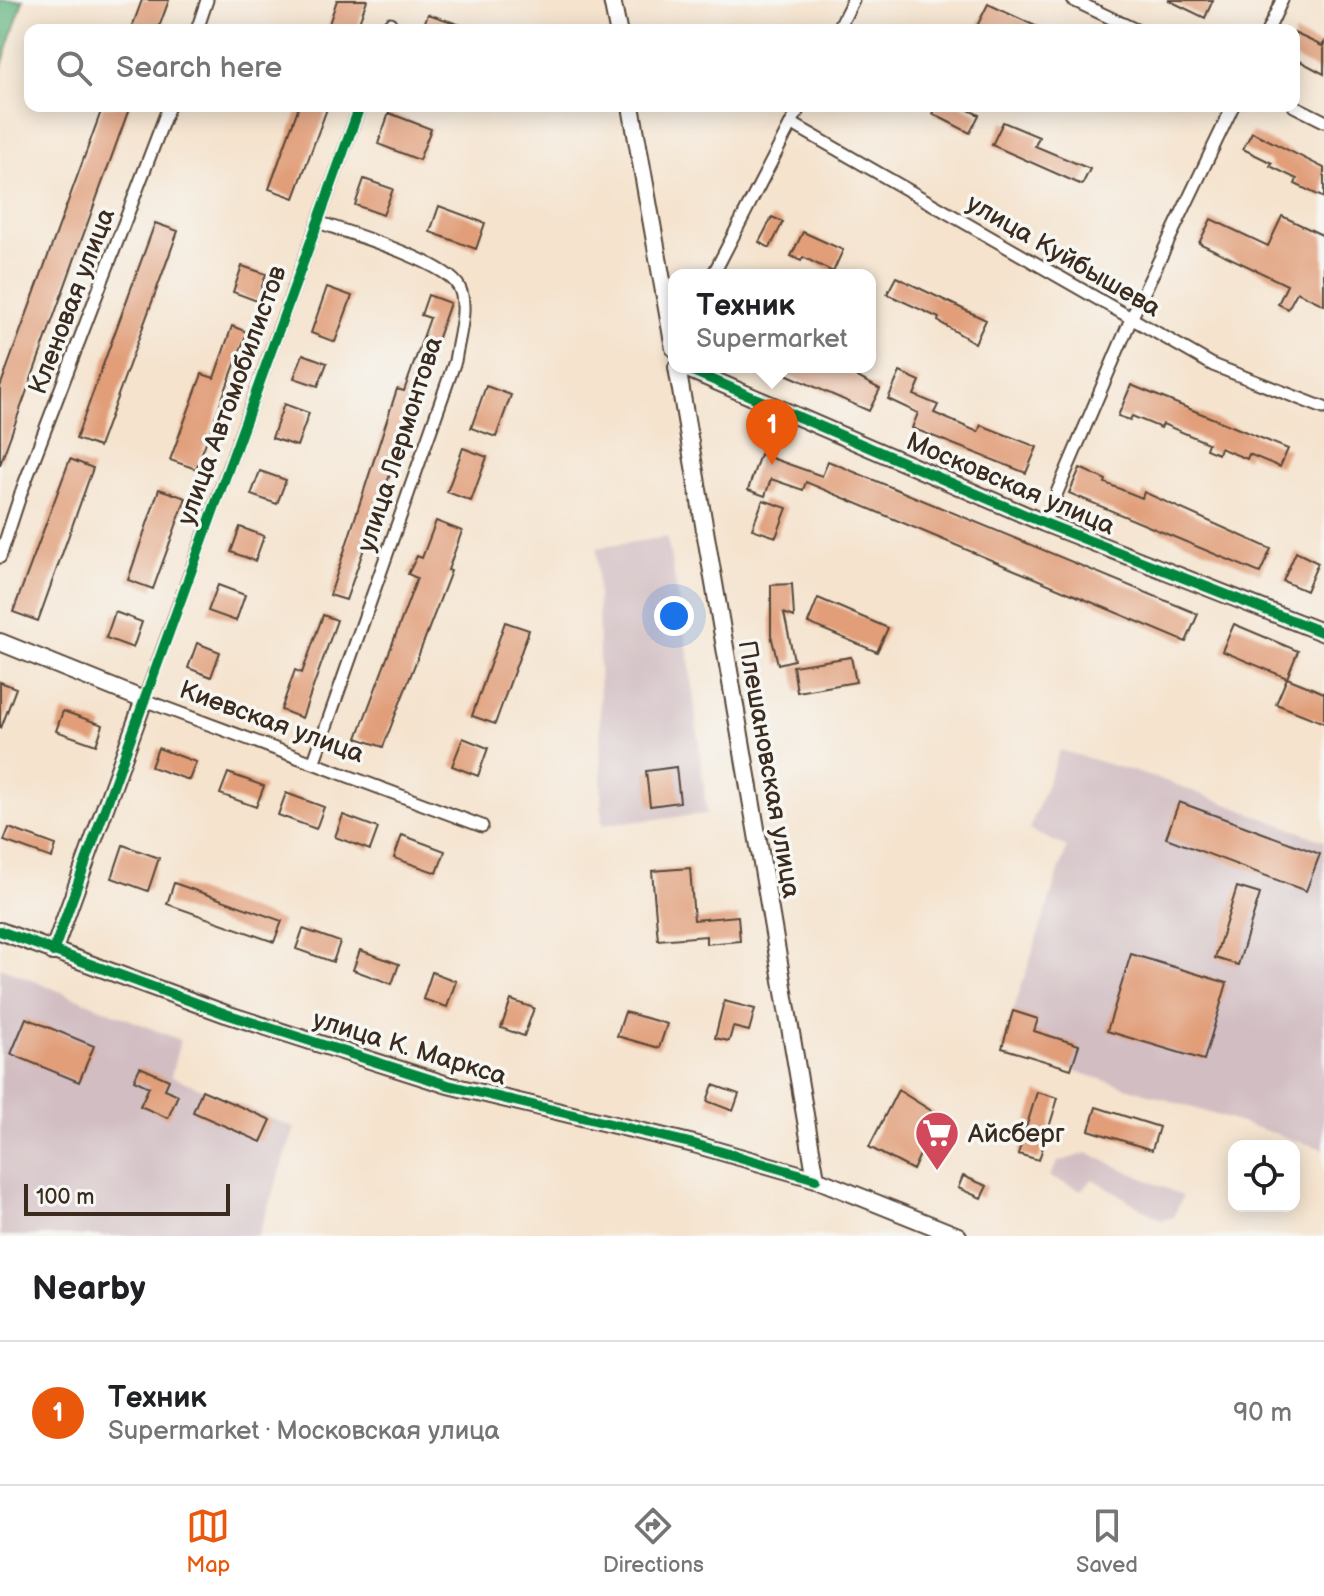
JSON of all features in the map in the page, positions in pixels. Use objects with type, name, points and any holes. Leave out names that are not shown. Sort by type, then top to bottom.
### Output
[{"type":"street","points":[[199,24],[207,0]]},
{"type":"street","points":[[612,0],[617,24]]},
{"type":"street","points":[[841,24],[853,0]]},
{"type":"street","points":[[1073,0],[1123,24]]},
{"type":"street","points":[[1271,24],[1282,0]]},
{"type":"street","points":[[1300,109],[1324,121]]},
{"type":"street","name":"Кленовая улица","points":[[0,557],[22,490],[167,112]]},
{"type":"street","name":"улица Автомобилистов","points":[[144,700],[358,112]]},
{"type":"street","points":[[632,112],[668,299]]},
{"type":"street","points":[[716,269],[797,112]]},
{"type":"street","points":[[1044,523],[1131,319],[1230,112]]},
{"type":"street","name":"улица Куйбышева","points":[[791,123],[1213,365],[1324,408]]},
{"type":"street","name":"улица Лермонтова","points":[[314,761],[455,361],[463,305],[459,287],[450,277],[418,259],[318,222]]},
{"type":"street","name":"Плешановская улица","points":[[681,373],[816,1179]]},
{"type":"street","name":"Московская улица","points":[[694,373],[1044,523],[1323,630]]},
{"type":"street","name":"Киевская улица","points":[[0,642],[144,700],[482,826]]},
{"type":"street","points":[[53,952],[144,700]]},
{"type":"street","name":"улица К. Маркса","points":[[0,931],[226,1014],[448,1085],[694,1144],[816,1179],[958,1236]]},
{"type":"shaded area","points":[[667,537],[689,658],[707,814],[602,825],[597,548]]},
{"type":"shaded area","points":[[1060,750],[1169,782],[1324,841],[1324,1149],[1001,1048],[1067,847],[1029,830]]},
{"type":"shaded area","points":[[0,967],[180,1040],[171,1076],[295,1128],[258,1236],[0,1236]]},
{"type":"shaded area","points":[[1087,1153],[1183,1196],[1173,1217],[1161,1220],[1093,1179],[1081,1190],[1049,1177],[1058,1162]]},
{"type":"green space","points":[[0,0],[23,0],[0,71]]},
{"type":"building","points":[[142,0],[169,0],[160,24],[133,24]]},
{"type":"building","points":[[337,0],[367,0],[358,24],[329,24]]},
{"type":"building","points":[[1168,0],[1213,0],[1205,18]]},
{"type":"building","points":[[988,4],[1031,24],[978,24]]},
{"type":"building","points":[[428,14],[458,24],[424,24]]},
{"type":"building","points":[[1300,36],[1322,46],[1324,43],[1324,74],[1300,61]]},
{"type":"building","points":[[101,112],[128,112],[0,465],[0,387]]},
{"type":"building","points":[[297,112],[326,112],[294,198],[269,189]]},
{"type":"building","points":[[973,112],[979,115],[970,133],[933,114]]},
{"type":"building","points":[[389,113],[431,129],[419,160],[378,144]]},
{"type":"building","points":[[1003,122],[1039,137],[1035,146],[1090,169],[1082,185],[992,145]]},
{"type":"building","points":[[1252,132],[1324,168],[1324,198],[1295,184],[1297,179],[1270,166],[1272,163],[1243,149]]},
{"type":"building","points":[[364,179],[393,189],[383,215],[355,205]]},
{"type":"building","points":[[439,206],[485,223],[476,249],[430,232]]},
{"type":"building","points":[[1282,216],[1324,236],[1324,305],[1297,292],[1288,309],[1278,304],[1287,285],[1199,243],[1211,219],[1268,246]]},
{"type":"building","points":[[772,217],[783,222],[770,248],[759,242]]},
{"type":"building","points":[[155,223],[178,231],[99,447],[76,439]]},
{"type":"building","points":[[803,232],[843,250],[834,269],[827,269],[803,257],[801,261],[791,256]]},
{"type":"building","points":[[242,266],[266,274],[257,301],[233,292]]},
{"type":"building","points":[[896,277],[986,320],[975,343],[938,321],[939,318],[887,294]]},
{"type":"building","points":[[327,287],[352,296],[335,342],[311,333]]},
{"type":"building","points":[[428,295],[450,303],[346,600],[330,595],[397,389],[404,391],[430,318],[421,315]]},
{"type":"building","points":[[232,326],[247,332],[196,469],[170,460],[202,374],[214,378]]},
{"type":"building","points":[[303,354],[327,363],[318,386],[294,378]]},
{"type":"building","points":[[900,372],[920,381],[914,395],[938,405],[934,413],[978,432],[981,425],[1037,447],[1026,473],[912,428],[918,413],[888,399]]},
{"type":"building","points":[[784,373],[850,373],[880,389],[869,411]]},
{"type":"building","points":[[1131,385],[1288,449],[1280,467],[1249,454],[1247,459],[1220,448],[1218,454],[1206,449],[1208,443],[1163,424],[1161,428],[1132,416],[1130,420],[1118,416]]},
{"type":"building","points":[[486,386],[511,395],[496,437],[471,428]]},
{"type":"building","points":[[284,404],[309,413],[297,446],[272,438]]},
{"type":"building","points":[[463,448],[487,457],[471,501],[447,492]]},
{"type":"building","points":[[760,454],[822,476],[828,461],[1198,614],[1186,642],[806,482],[803,490],[771,479],[765,496],[748,490]]},
{"type":"building","points":[[70,459],[93,468],[38,621],[13,612]]},
{"type":"building","points":[[1080,468],[1106,480],[1105,483],[1142,498],[1144,492],[1271,549],[1260,573],[1069,493]]},
{"type":"building","points":[[260,471],[286,480],[277,504],[251,495]]},
{"type":"building","points":[[159,489],[186,498],[153,589],[128,580]]},
{"type":"building","points":[[763,500],[787,508],[776,537],[752,529]]},
{"type":"building","points":[[436,521],[462,531],[448,570],[451,571],[383,747],[357,738],[417,578],[408,574],[417,556],[422,558]]},
{"type":"building","points":[[240,527],[264,536],[255,561],[231,552]]},
{"type":"building","points":[[1296,552],[1318,563],[1306,591],[1283,581]]},
{"type":"building","points":[[792,584],[794,617],[784,613],[794,660],[778,664],[771,635],[771,585]]},
{"type":"building","points":[[218,585],[245,595],[236,621],[208,611]]},
{"type":"building","points":[[818,598],[888,628],[877,652],[808,623]]},
{"type":"building","points":[[115,612],[142,622],[133,648],[106,638]]},
{"type":"building","points":[[323,615],[337,620],[302,718],[281,710],[295,670],[302,673]]},
{"type":"building","points":[[505,622],[529,630],[495,724],[472,716]]},
{"type":"building","points":[[1234,624],[1298,651],[1287,678],[1222,651]]},
{"type":"building","points":[[197,643],[220,652],[211,677],[188,668]]},
{"type":"building","points":[[851,657],[856,682],[797,692],[793,666]]},
{"type":"building","points":[[1287,678],[1324,693],[1324,723],[1276,704]]},
{"type":"building","points":[[0,682],[16,688],[1,728],[0,728]]},
{"type":"building","points":[[63,711],[103,725],[96,745],[56,731]]},
{"type":"building","points":[[463,738],[488,748],[478,776],[452,766]]},
{"type":"building","points":[[158,748],[196,762],[189,780],[151,767]]},
{"type":"building","points":[[676,767],[680,802],[650,806],[646,771]]},
{"type":"building","points":[[228,773],[264,786],[256,807],[220,794]]},
{"type":"building","points":[[286,793],[324,807],[316,829],[278,815]]},
{"type":"building","points":[[1179,802],[1320,854],[1306,891],[1166,838]]},
{"type":"building","points":[[343,815],[378,828],[370,850],[335,837]]},
{"type":"building","points":[[9,828],[56,845],[52,858],[4,841]]},
{"type":"building","points":[[402,835],[445,851],[437,873],[394,858]]},
{"type":"building","points":[[123,845],[159,858],[148,891],[112,878]]},
{"type":"building","points":[[690,868],[694,920],[738,916],[740,941],[706,944],[706,936],[658,940],[652,871]]},
{"type":"building","points":[[174,883],[282,921],[274,942],[167,904]]},
{"type":"building","points":[[1237,887],[1260,894],[1238,965],[1215,958]]},
{"type":"building","points":[[303,929],[340,942],[333,962],[296,949]]},
{"type":"building","points":[[360,950],[399,964],[392,984],[353,970]]},
{"type":"building","points":[[1131,954],[1227,983],[1204,1060],[1107,1031]]},
{"type":"building","points":[[432,972],[456,981],[447,1007],[423,999]]},
{"type":"building","points":[[511,1000],[534,1008],[524,1036],[501,1028]]},
{"type":"building","points":[[724,1001],[755,1009],[749,1031],[733,1027],[729,1041],[715,1038]]},
{"type":"building","points":[[1013,1011],[1038,1019],[1034,1031],[1079,1045],[1071,1069],[1002,1048]]},
{"type":"building","points":[[625,1012],[667,1024],[659,1048],[617,1036]]},
{"type":"building","points":[[26,1018],[94,1046],[79,1082],[11,1054]]},
{"type":"building","points":[[140,1067],[169,1080],[165,1089],[178,1095],[168,1118],[140,1106],[149,1087],[134,1080]]},
{"type":"building","points":[[713,1085],[739,1094],[733,1111],[707,1101]]},
{"type":"building","points":[[202,1090],[271,1120],[261,1142],[193,1112]]},
{"type":"building","points":[[898,1090],[938,1115],[913,1170],[869,1147]]},
{"type":"building","points":[[1037,1092],[1058,1098],[1039,1160],[1018,1154]]},
{"type":"building","points":[[1096,1107],[1159,1127],[1152,1150],[1089,1130]]},
{"type":"building","points":[[963,1176],[987,1186],[981,1198],[958,1188]]},
{"type":"cycle path","points":[[53,952],[358,112]]},
{"type":"cycle path","points":[[697,373],[1044,523],[1324,633]]},
{"type":"cycle path","points":[[0,931],[226,1014],[448,1085],[694,1144],[816,1179]]},
{"type":"place","name":"Техник","points":[[772,465]]},
{"type":"place","name":"Айсберг","points":[[937,1172]]}]
